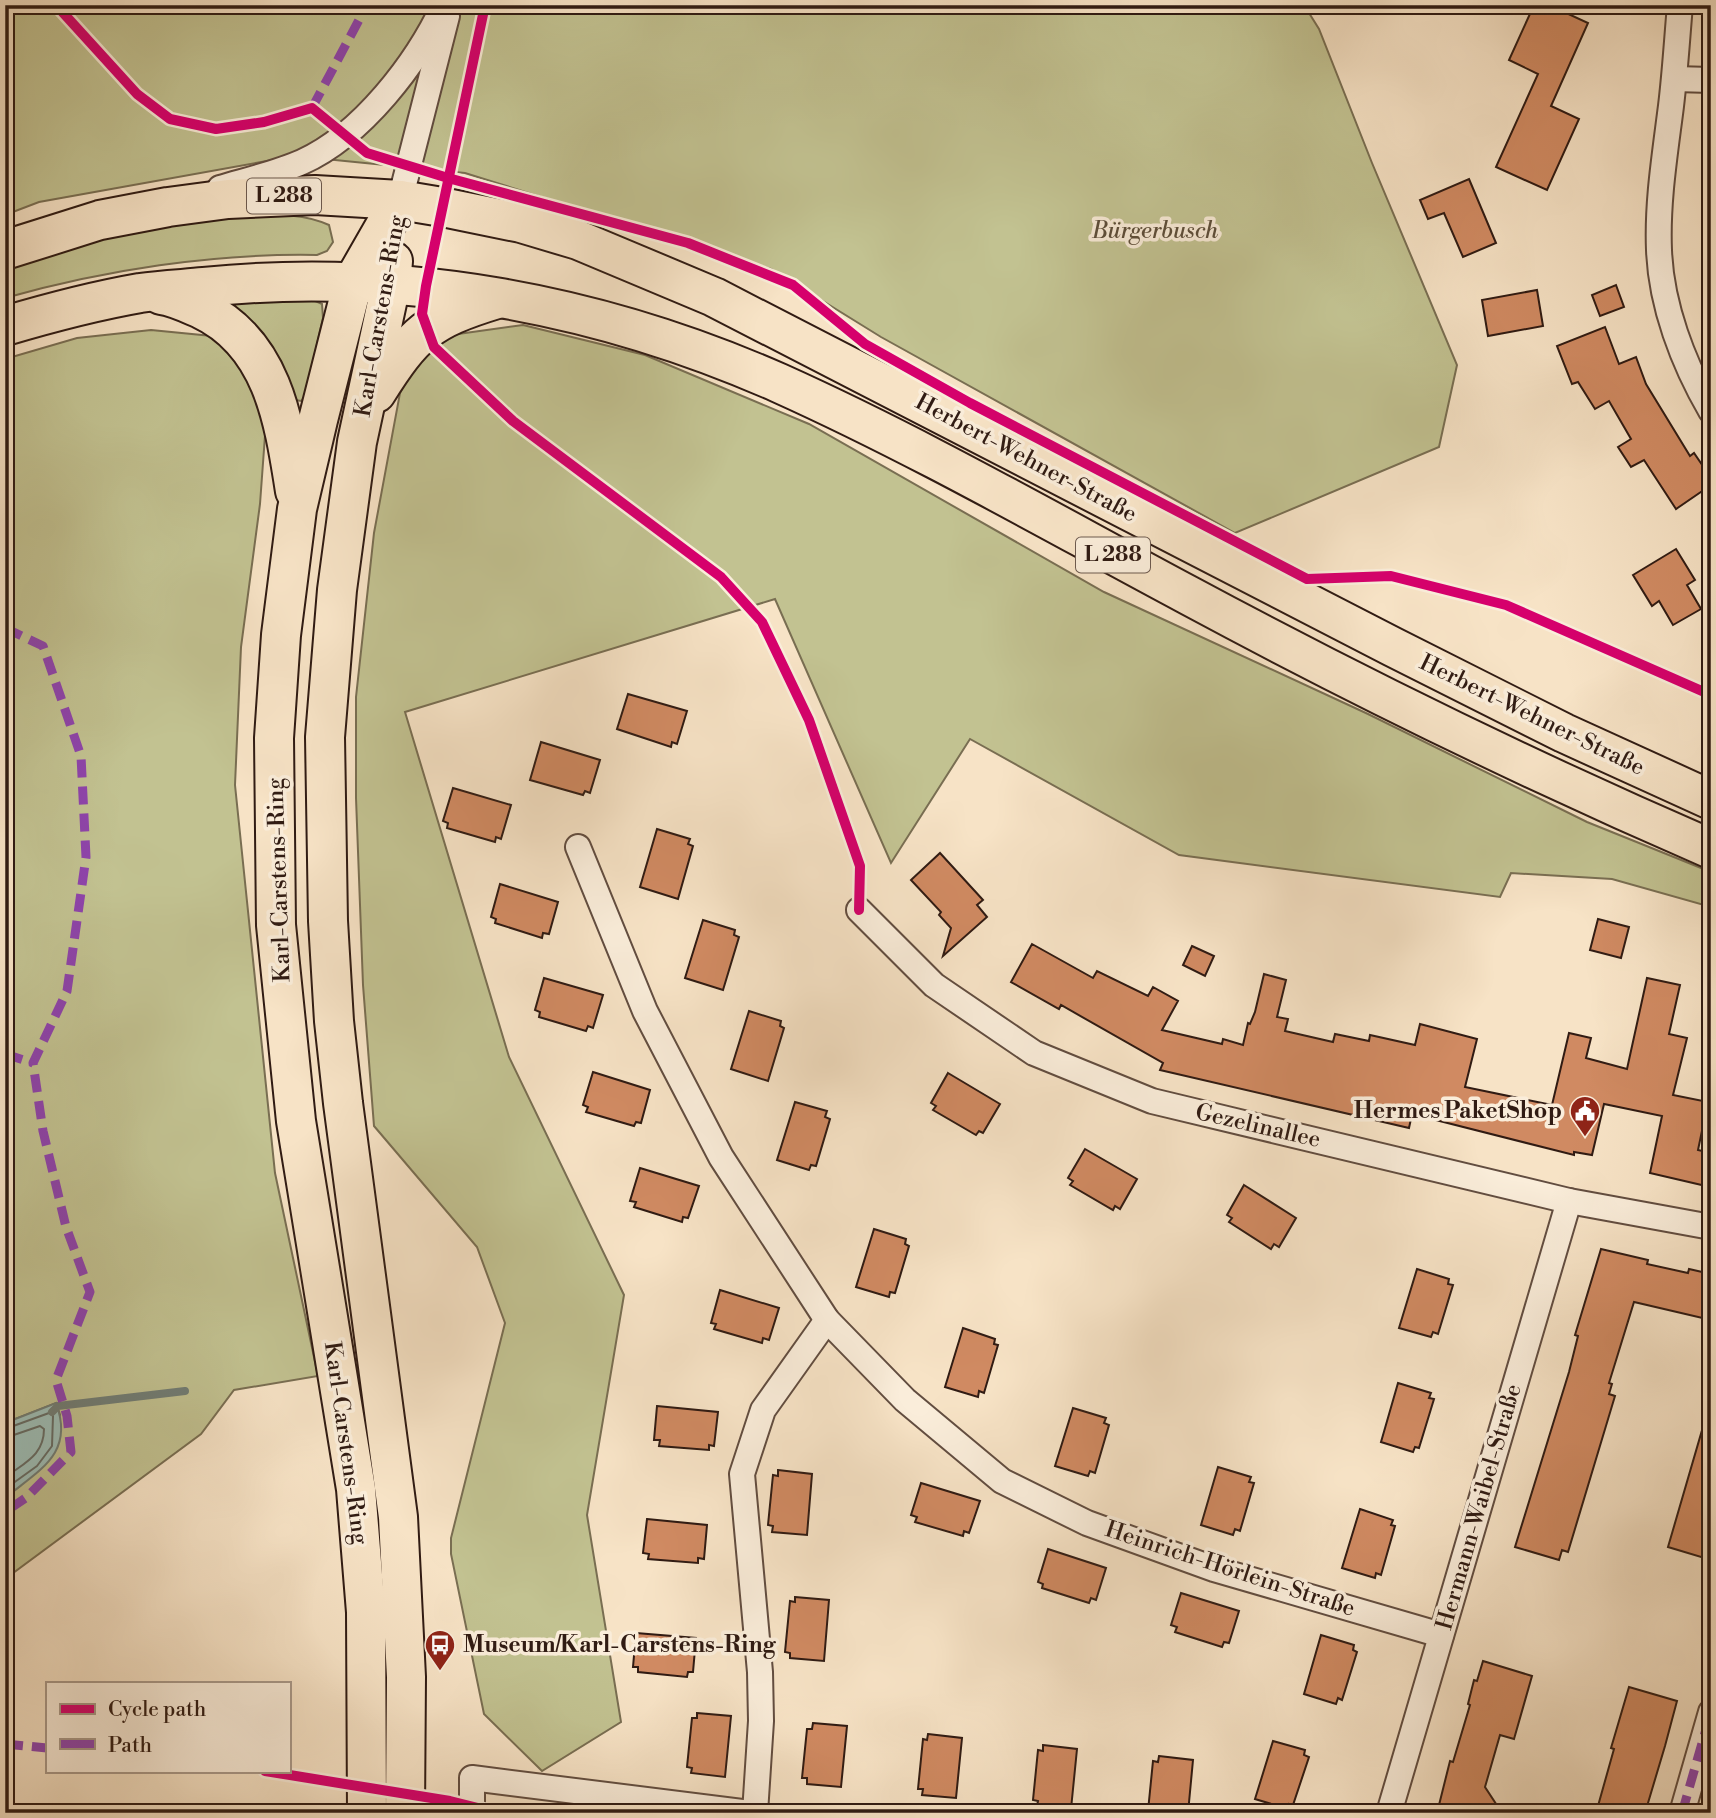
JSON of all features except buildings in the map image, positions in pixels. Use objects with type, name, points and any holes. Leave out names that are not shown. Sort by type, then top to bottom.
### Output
[{"type":"main road","name":"L 288","points":[[5,250],[100,220],[228,199],[315,195],[400,200]]},
{"type":"main road","name":"Karl-Carstens-Ring","points":[[366,1813],[366,1612],[356,1489],[296,1121],[276,925],[274,738],[281,635],[298,509],[339,332],[353,282],[400,200]]},
{"type":"main road","name":"Karl-Carstens-Ring","points":[[400,200],[391,284],[363,413],[337,590],[325,737],[328,921],[334,1021],[398,1517],[406,1677],[405,1813]]},
{"type":"main road","name":"Herbert-Wehner-Straße","points":[[400,200],[521,223],[578,240],[715,297],[1392,647],[1564,733],[1711,800]]},
{"type":"main road","name":"L 288","points":[[5,326],[141,293],[298,281],[391,284]]},
{"type":"main road","name":"Herbert-Wehner-Straße","points":[[391,284],[503,297],[566,310],[683,346],[776,382],[939,461],[1196,600],[1372,689],[1547,775],[1711,849]]},
{"type":"main road","points":[[141,293],[174,297],[215,316],[244,340],[267,374],[280,415],[298,509]]},
{"type":"main road","points":[[363,413],[408,345],[427,328],[450,315],[503,297]]},
{"type":"street","points":[[400,200],[447,5]]},
{"type":"street","points":[[168,207],[206,191],[302,162],[327,147],[363,118],[380,100],[447,5]]},
{"type":"street","points":[[1680,5],[1675,79],[1659,204],[1658,251],[1668,307],[1677,337],[1711,411]]},
{"type":"street","points":[[1675,79],[1711,80]]},
{"type":"street","name":"Heinrich-Hörlein-Straße","points":[[578,847],[645,1011],[721,1157],[827,1320],[905,1400],[1002,1481],[1087,1523],[1214,1569],[1441,1636]]},
{"type":"street","name":"Gezelinallee","points":[[859,910],[933,985],[1034,1053],[1152,1101],[1569,1201],[1711,1227]]},
{"type":"street","name":"Hermann-Waibel-Straße","points":[[1389,1813],[1569,1201]]},
{"type":"street","points":[[755,1813],[761,1721],[760,1672],[742,1474],[763,1410],[827,1320]]},
{"type":"street","points":[[1682,1813],[1711,1712]]},
{"type":"street","points":[[472,1813],[472,1778],[612,1805],[750,1813]]},
{"type":"green space","name":"Bürgerbusch","points":[[5,5],[1304,5],[1319,29],[1457,365],[1439,447],[1235,533],[881,337],[771,269],[465,173],[295,156],[39,202],[5,215]]},
{"type":"green space","points":[[239,215],[285,215],[318,221],[329,225],[333,242],[327,251],[317,255],[239,257],[160,265],[81,279],[5,298],[5,266],[115,233]]},
{"type":"green space","points":[[311,299],[322,304],[323,318],[305,396],[301,401],[290,399],[234,308],[236,303]]},
{"type":"green space","points":[[523,325],[645,355],[809,424],[1104,592],[1368,714],[1587,822],[1711,872],[1711,907],[1612,879],[1511,873],[1500,897],[1179,855],[970,739],[891,863],[775,599],[405,712],[509,1057],[624,1295],[587,1515],[621,1722],[542,1771],[484,1714],[451,1554],[451,1538],[505,1323],[477,1247],[374,1126],[363,985],[356,798],[356,697],[374,533],[400,393],[419,356],[451,335]]},
{"type":"green space","points":[[151,330],[212,336],[245,372],[266,422],[260,504],[241,647],[235,785],[275,1173],[318,1376],[234,1390],[201,1434],[5,1579],[5,1498],[21,1485],[60,1415],[56,1403],[5,1423],[5,359],[77,338]]},
{"type":"water","points":[[56,1403],[61,1421],[57,1448],[41,1469],[5,1498],[5,1423]]},
{"type":"waterway","points":[[52,1412],[58,1406],[185,1391]]},
{"type":"marked path","points":[[312,108],[367,5]]},
{"type":"marked path","points":[[5,628],[43,646],[81,756],[86,857],[67,991],[33,1063],[43,1131],[66,1227],[90,1292],[56,1380],[67,1416],[71,1452],[27,1497],[5,1512]]},
{"type":"marked path","points":[[5,1054],[33,1063]]},
{"type":"marked path","points":[[1682,1813],[1711,1712]]},
{"type":"marked path","points":[[5,1744],[46,1748]]},
{"type":"cycle path","points":[[56,5],[137,94],[170,119],[216,129],[264,122],[312,108],[367,153],[448,178],[688,243],[793,285],[865,344],[970,403],[1307,579],[1391,576],[1506,605],[1711,695]]},
{"type":"cycle path","points":[[485,5],[426,286],[422,314],[434,347],[513,421],[721,577],[762,622],[809,720],[860,866],[859,910]]},
{"type":"cycle path","points":[[271,1772],[450,1801],[498,1813]]},
{"type":"place","name":"Hermes PaketShop","points":[[1585,1138]]},
{"type":"place","name":"Museum/Karl-Carstens-Ring","points":[[440,1672]]}]
